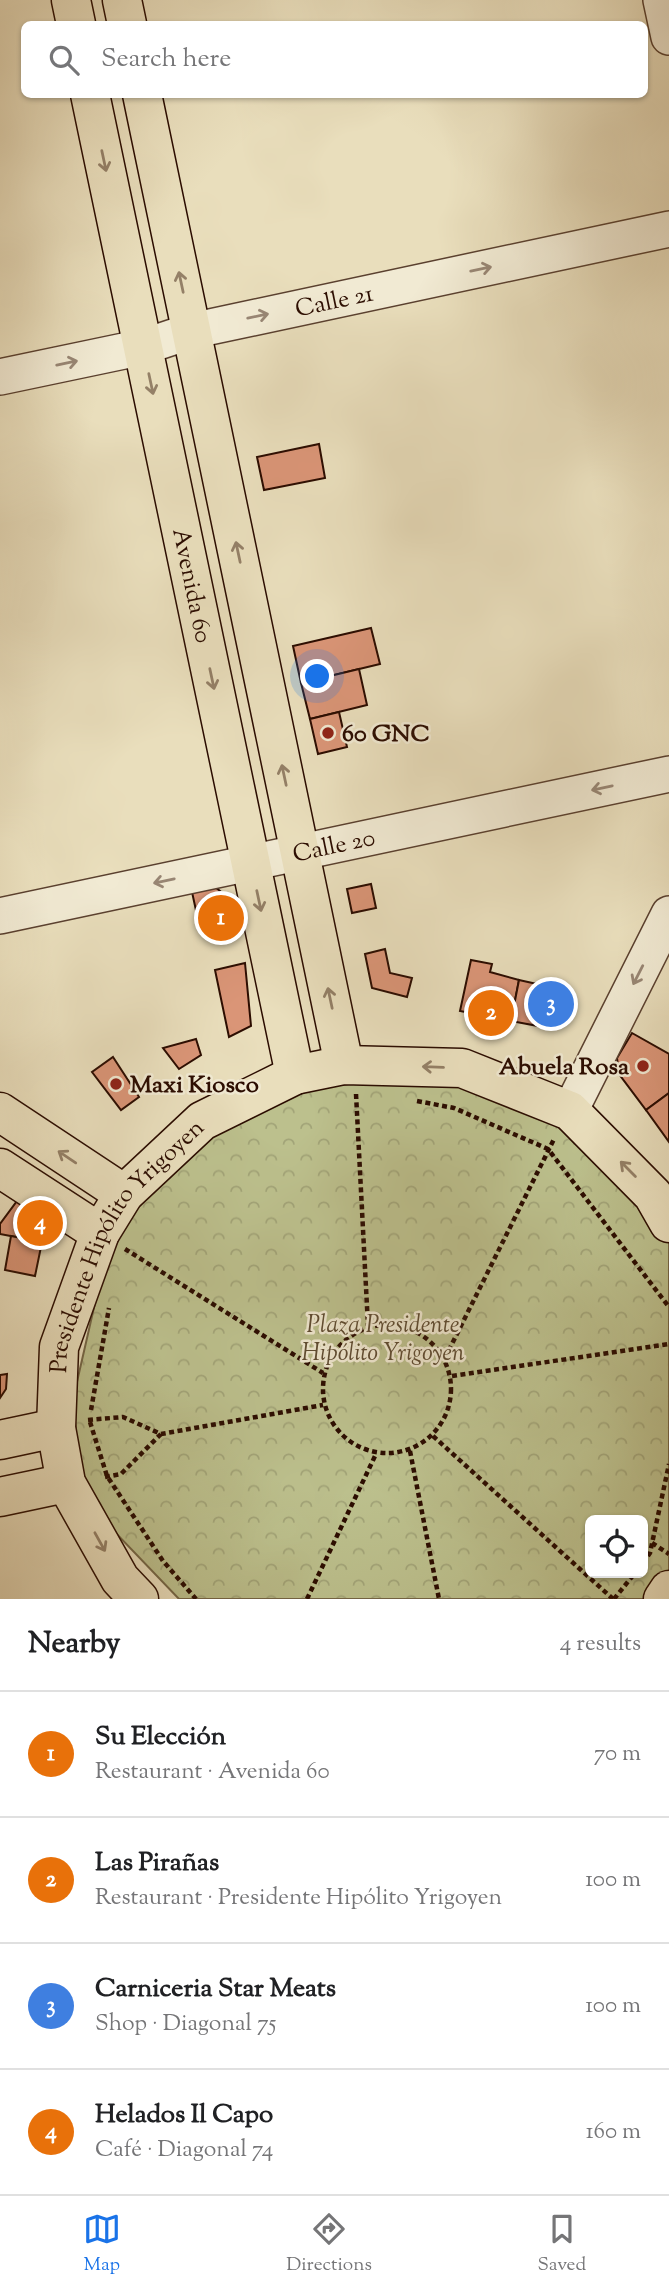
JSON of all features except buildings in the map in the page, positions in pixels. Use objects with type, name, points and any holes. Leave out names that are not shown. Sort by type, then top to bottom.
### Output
[{"type":"main road","points":[[71,0],[75,21]]},
{"type":"main road","points":[[122,0],[126,21]]},
{"type":"main road","name":"Avenida 60","points":[[91,98],[295,1075]]},
{"type":"main road","name":"Avenida 60","points":[[143,98],[300,852],[354,1085]]},
{"type":"main road","name":"Presidente Hipólito Yrigoyen","points":[[139,1599],[120,1579],[66,1483],[73,1424],[59,1347],[119,1244],[124,1194],[202,1121],[295,1075],[354,1085],[462,1068],[570,1111],[653,1195],[669,1223]]},
{"type":"main road","points":[[0,1112],[124,1194]]},
{"type":"main road","points":[[0,1168],[119,1244]]},
{"type":"main road","points":[[0,1440],[73,1424]]},
{"type":"main road","points":[[0,1497],[66,1483]]},
{"type":"main road","points":[[663,1599],[669,1590]]},
{"type":"street","points":[[661,0],[669,37]]},
{"type":"street","name":"Calle 21","points":[[0,377],[143,347],[191,331],[669,229]]},
{"type":"street","name":"Calle 20","points":[[0,916],[669,774]]},
{"type":"street","points":[[570,1111],[669,914]]},
{"type":"path","points":[[354,1085],[368,1326]]},
{"type":"path","points":[[405,1099],[454,1108],[548,1149],[669,1307]]},
{"type":"path","points":[[446,1358],[548,1149],[570,1111]]},
{"type":"path","points":[[119,1244],[323,1373]]},
{"type":"path","points":[[110,1301],[73,1424],[163,1561],[196,1599]]},
{"type":"path","points":[[368,1326],[412,1328],[446,1358],[452,1376],[450,1408],[433,1436],[410,1451],[376,1454],[343,1438],[323,1405],[323,1373],[339,1344],[368,1326]]},
{"type":"path","points":[[452,1376],[669,1344]]},
{"type":"path","points":[[73,1424],[123,1417],[161,1434],[323,1405]]},
{"type":"path","points":[[66,1483],[121,1474],[161,1434]]},
{"type":"path","points":[[433,1436],[614,1599],[631,1578]]},
{"type":"path","points":[[410,1451],[439,1599]]},
{"type":"path","points":[[307,1599],[376,1454]]},
{"type":"path","points":[[648,1556],[669,1464]]},
{"type":"path","points":[[652,1543],[669,1554]]},
{"type":"green space","name":"Plaza Presidente Hipólito Yrigoyen","points":[[367,1070],[512,1094],[633,1181],[669,1234],[669,1570],[649,1599],[179,1599],[88,1504],[71,1408],[109,1242],[160,1169],[298,1083]]},
{"type":"place","name":"60 GNC","points":[[328,733]]},
{"type":"place","name":"Su Elección","points":[[221,918]]},
{"type":"place","name":"Carniceria Star Meats","points":[[551,1004]]},
{"type":"place","name":"Las Pirañas","points":[[491,1013]]},
{"type":"place","name":"Abuela Rosa","points":[[643,1066]]},
{"type":"place","name":"Maxi Kiosco","points":[[116,1084]]},
{"type":"place","name":"Helados Il Capo","points":[[40,1223]]}]
